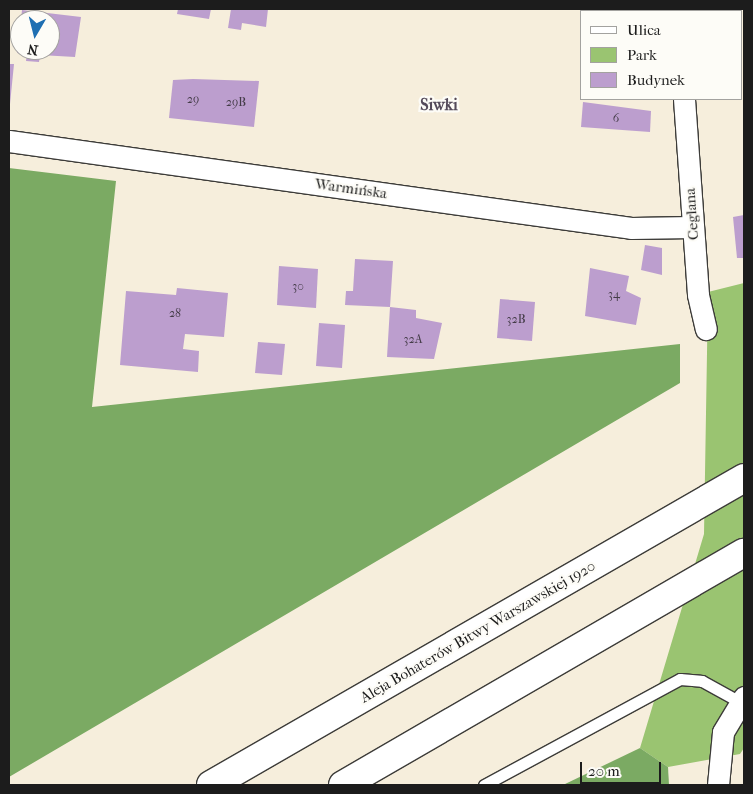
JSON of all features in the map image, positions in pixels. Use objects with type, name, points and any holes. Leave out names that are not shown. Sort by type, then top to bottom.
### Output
[{"type":"highway","name":"Aleja Bohaterów Bitwy Warszawskiej 1920","points":[[211,785],[744,478]]},
{"type":"highway","points":[[343,785],[744,553]]},
{"type":"street","name":"Ceglana","points":[[684,100],[698,295],[706,329]]},
{"type":"street","name":"Warmińska","points":[[9,141],[631,228],[694,226]]},
{"type":"street","points":[[718,785],[718,750],[742,699]]},
{"type":"lane","points":[[484,785],[680,679],[702,681],[742,699]]},
{"type":"green space","points":[[9,168],[116,181],[92,407],[680,344],[680,383],[9,777]]},
{"type":"green space","points":[[744,283],[744,748],[740,754],[668,767],[640,748],[704,534],[708,292]]},
{"type":"green space","points":[[640,748],[668,767],[669,785],[563,785]]},
{"type":"building","points":[[178,9],[211,9],[209,19],[177,14]]},
{"type":"building","points":[[231,9],[268,9],[266,27],[242,23],[241,30],[228,28]]},
{"type":"building","points":[[60,15],[81,17],[75,57],[60,56]]},
{"type":"building","points":[[26,60],[39,60],[39,62]]},
{"type":"building","points":[[9,64],[14,64],[10,104],[9,104]]},
{"type":"building","points":[[173,80],[259,81],[254,127],[169,118]]},
{"type":"building","points":[[583,102],[651,111],[650,132],[581,127]]},
{"type":"building","points":[[744,215],[744,258],[737,258],[733,217]]},
{"type":"building","points":[[645,245],[662,248],[662,275],[641,270]]},
{"type":"building","points":[[355,259],[393,261],[390,307],[345,305],[346,291],[353,291]]},
{"type":"building","points":[[279,266],[318,269],[316,308],[277,305]]},
{"type":"building","points":[[590,268],[629,276],[626,291],[641,298],[636,325],[585,316]]},
{"type":"building","points":[[177,288],[228,293],[224,337],[185,334],[183,349],[199,351],[198,372],[120,365],[126,291],[176,295]]},
{"type":"building","points":[[500,299],[535,302],[532,341],[497,338]]},
{"type":"building","points":[[390,307],[416,310],[416,318],[442,323],[434,359],[387,357]]},
{"type":"building","points":[[319,323],[345,325],[342,368],[316,366]]},
{"type":"building","points":[[258,342],[285,344],[282,375],[255,373]]},
{"type":"district","name":"Siwki","points":[[439,105]]}]
